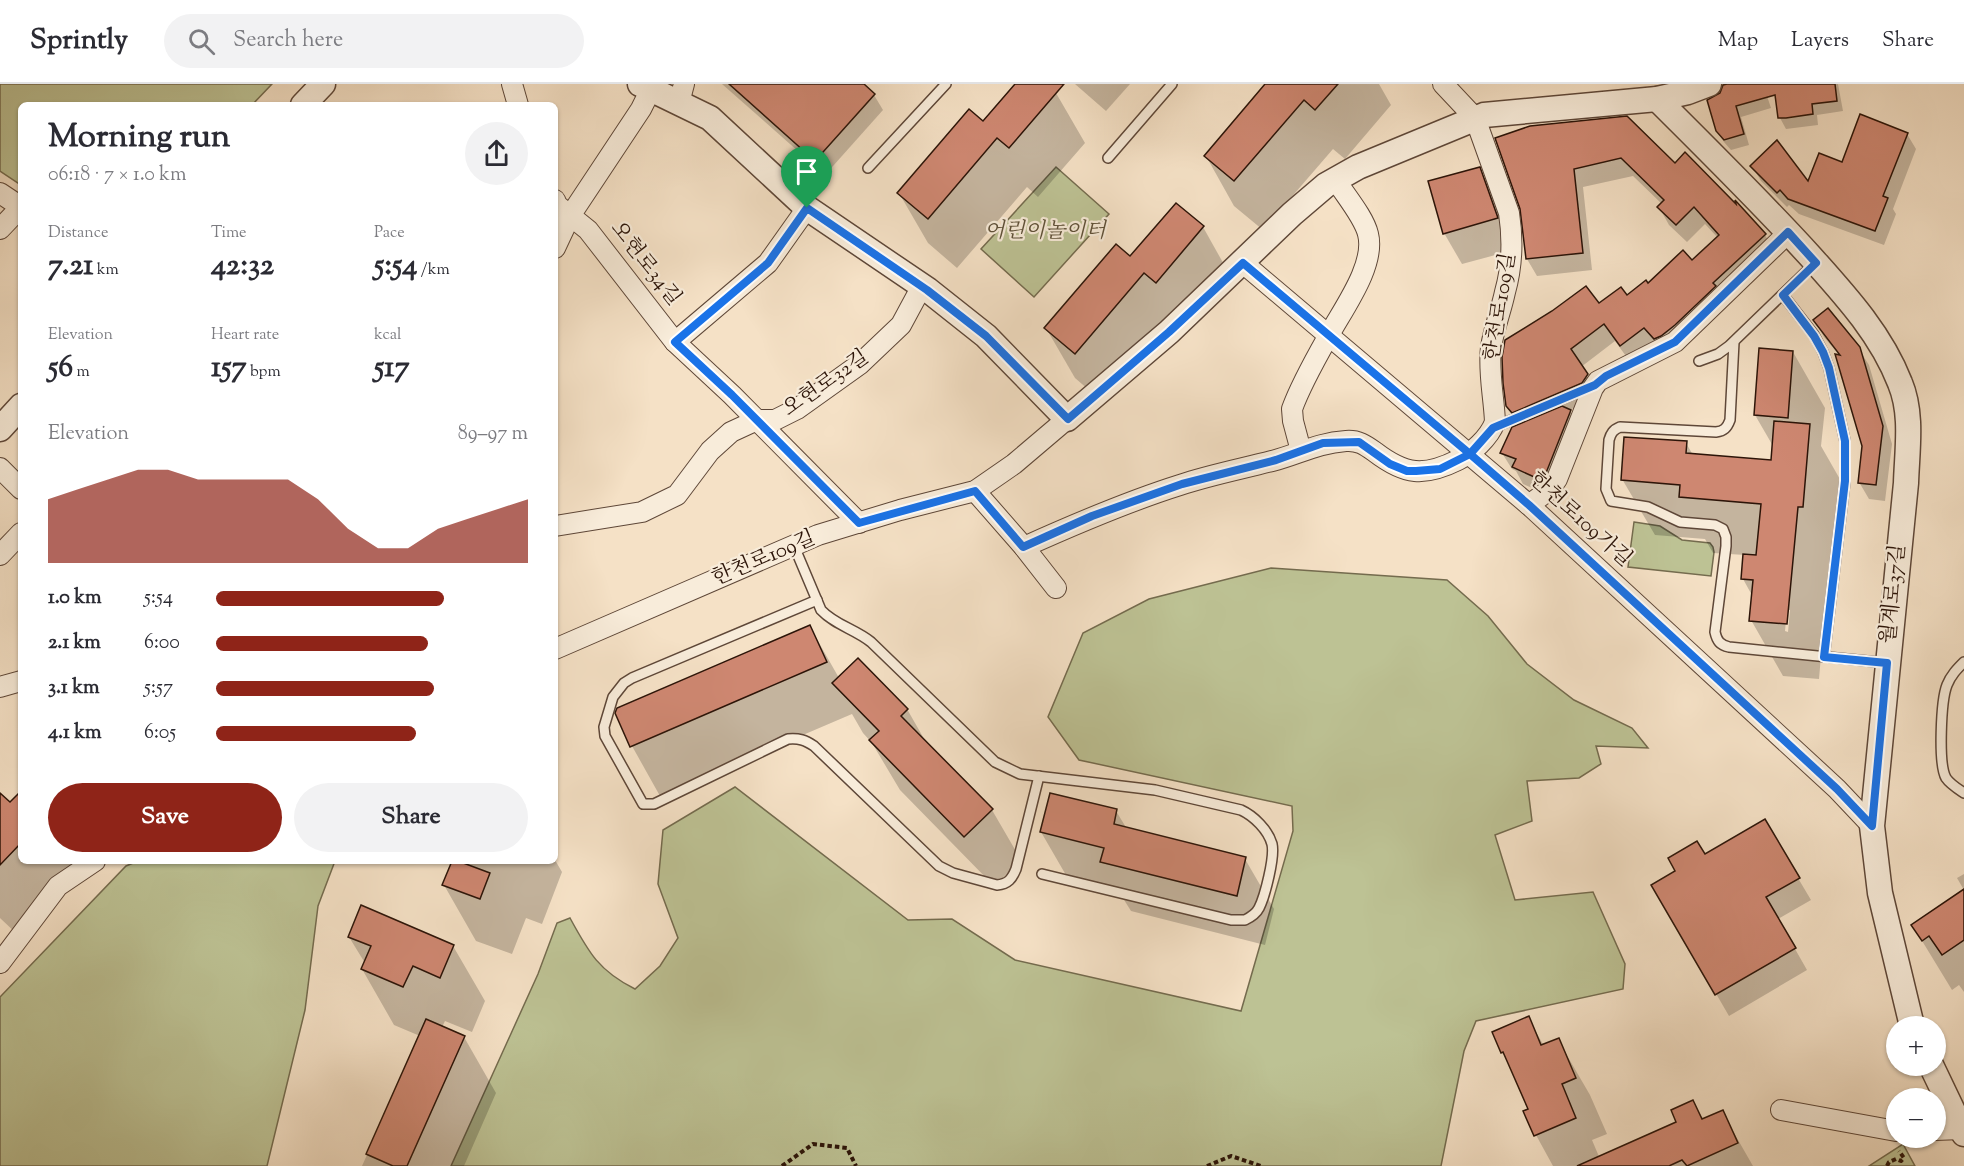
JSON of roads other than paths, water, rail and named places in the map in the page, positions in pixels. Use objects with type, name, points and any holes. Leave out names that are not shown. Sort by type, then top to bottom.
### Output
[{"type":"street","points":[[306,102],[323,84]]},
{"type":"street","points":[[512,84],[517,102]]},
{"type":"street","points":[[1443,84],[1475,118]]},
{"type":"street","name":"한천로109길","points":[[558,647],[818,535],[975,491],[1014,464],[1169,332],[1292,214],[1335,179],[1380,157],[1475,118],[1497,113],[1657,99],[1688,93],[1709,84]]},
{"type":"street","points":[[558,242],[570,216],[641,109],[646,86],[682,93],[807,208],[922,286],[986,336],[1068,419]]},
{"type":"street","name":"월계로37길","points":[[1657,99],[1816,263],[1878,338],[1901,384],[1908,427],[1906,483],[1872,826],[1880,893],[1910,1016]]},
{"type":"street","name":"한천로109길","points":[[1475,118],[1509,213],[1511,226],[1510,266],[1491,348],[1495,419],[1493,428]]},
{"type":"street","points":[[1301,451],[1292,409],[1329,335],[1356,290],[1369,250],[1365,225],[1335,179]]},
{"type":"street","points":[[0,193],[18,205]]},
{"type":"street","name":"오현로34길","points":[[558,206],[588,230],[675,342],[757,420],[859,523]]},
{"type":"street","points":[[675,342],[768,263],[807,208]]},
{"type":"street","points":[[0,229],[18,210]]},
{"type":"street","points":[[1529,505],[1549,490],[1557,479],[1595,385],[1606,376],[1675,342],[1788,232]]},
{"type":"street","name":"한천로109가길","points":[[1243,263],[1529,505],[1837,789],[1872,826]]},
{"type":"street","name":"오현로32길","points":[[558,526],[642,512],[677,495],[710,451],[731,432],[757,420],[775,420],[797,410],[860,364],[901,325],[922,286]]},
{"type":"street","points":[[0,429],[18,409]]},
{"type":"street","points":[[1023,547],[1092,516],[1182,484],[1276,460],[1323,443],[1359,442],[1390,464],[1407,471],[1440,469],[1470,454],[1493,428]]},
{"type":"street","points":[[0,468],[18,486]]},
{"type":"street","points":[[975,491],[1056,588]]},
{"type":"street","points":[[0,555],[18,535]]},
{"type":"street","points":[[0,687],[18,682]]},
{"type":"street","points":[[0,963],[57,886],[90,864]]},
{"type":"street","points":[[1936,1076],[1963,1131],[1946,1130]]},
{"type":"street","points":[[1781,1110],[1886,1137]]},
{"type":"lane","points":[[868,168],[946,84]]},
{"type":"lane","points":[[1108,158],[1172,84]]},
{"type":"lane","points":[[1699,361],[1718,354],[1734,342],[1816,263]]},
{"type":"lane","points":[[1783,295],[1814,336],[1823,352],[1829,368],[1845,441],[1845,481],[1824,657]]},
{"type":"lane","points":[[1734,342],[1730,420],[1727,427],[1723,431],[1716,432],[1620,427],[1615,429],[1610,434],[1609,440],[1606,489],[1611,501],[1617,504],[1648,507],[1680,522],[1715,525],[1723,529],[1726,546],[1715,632],[1722,645],[1887,663]]},
{"type":"lane","points":[[1493,428],[1595,385]]},
{"type":"lane","points":[[794,546],[821,610],[828,617],[861,634],[871,642],[995,762],[1020,774],[1155,790],[1241,810],[1259,823],[1273,849],[1262,900],[1258,910],[1245,920],[1231,920],[1042,874]]},
{"type":"lane","points":[[817,600],[624,683],[613,697],[605,718],[605,736],[643,804],[654,804],[788,739],[797,738],[814,746],[939,866],[953,873],[998,885],[1009,881],[1016,869],[1039,776]]},
{"type":"lane","points":[[1964,662],[1949,681],[1942,708],[1942,766],[1946,777],[1964,793]]},
{"type":"park label","name":"어린이놀이터","points":[[1045,232]]}]
